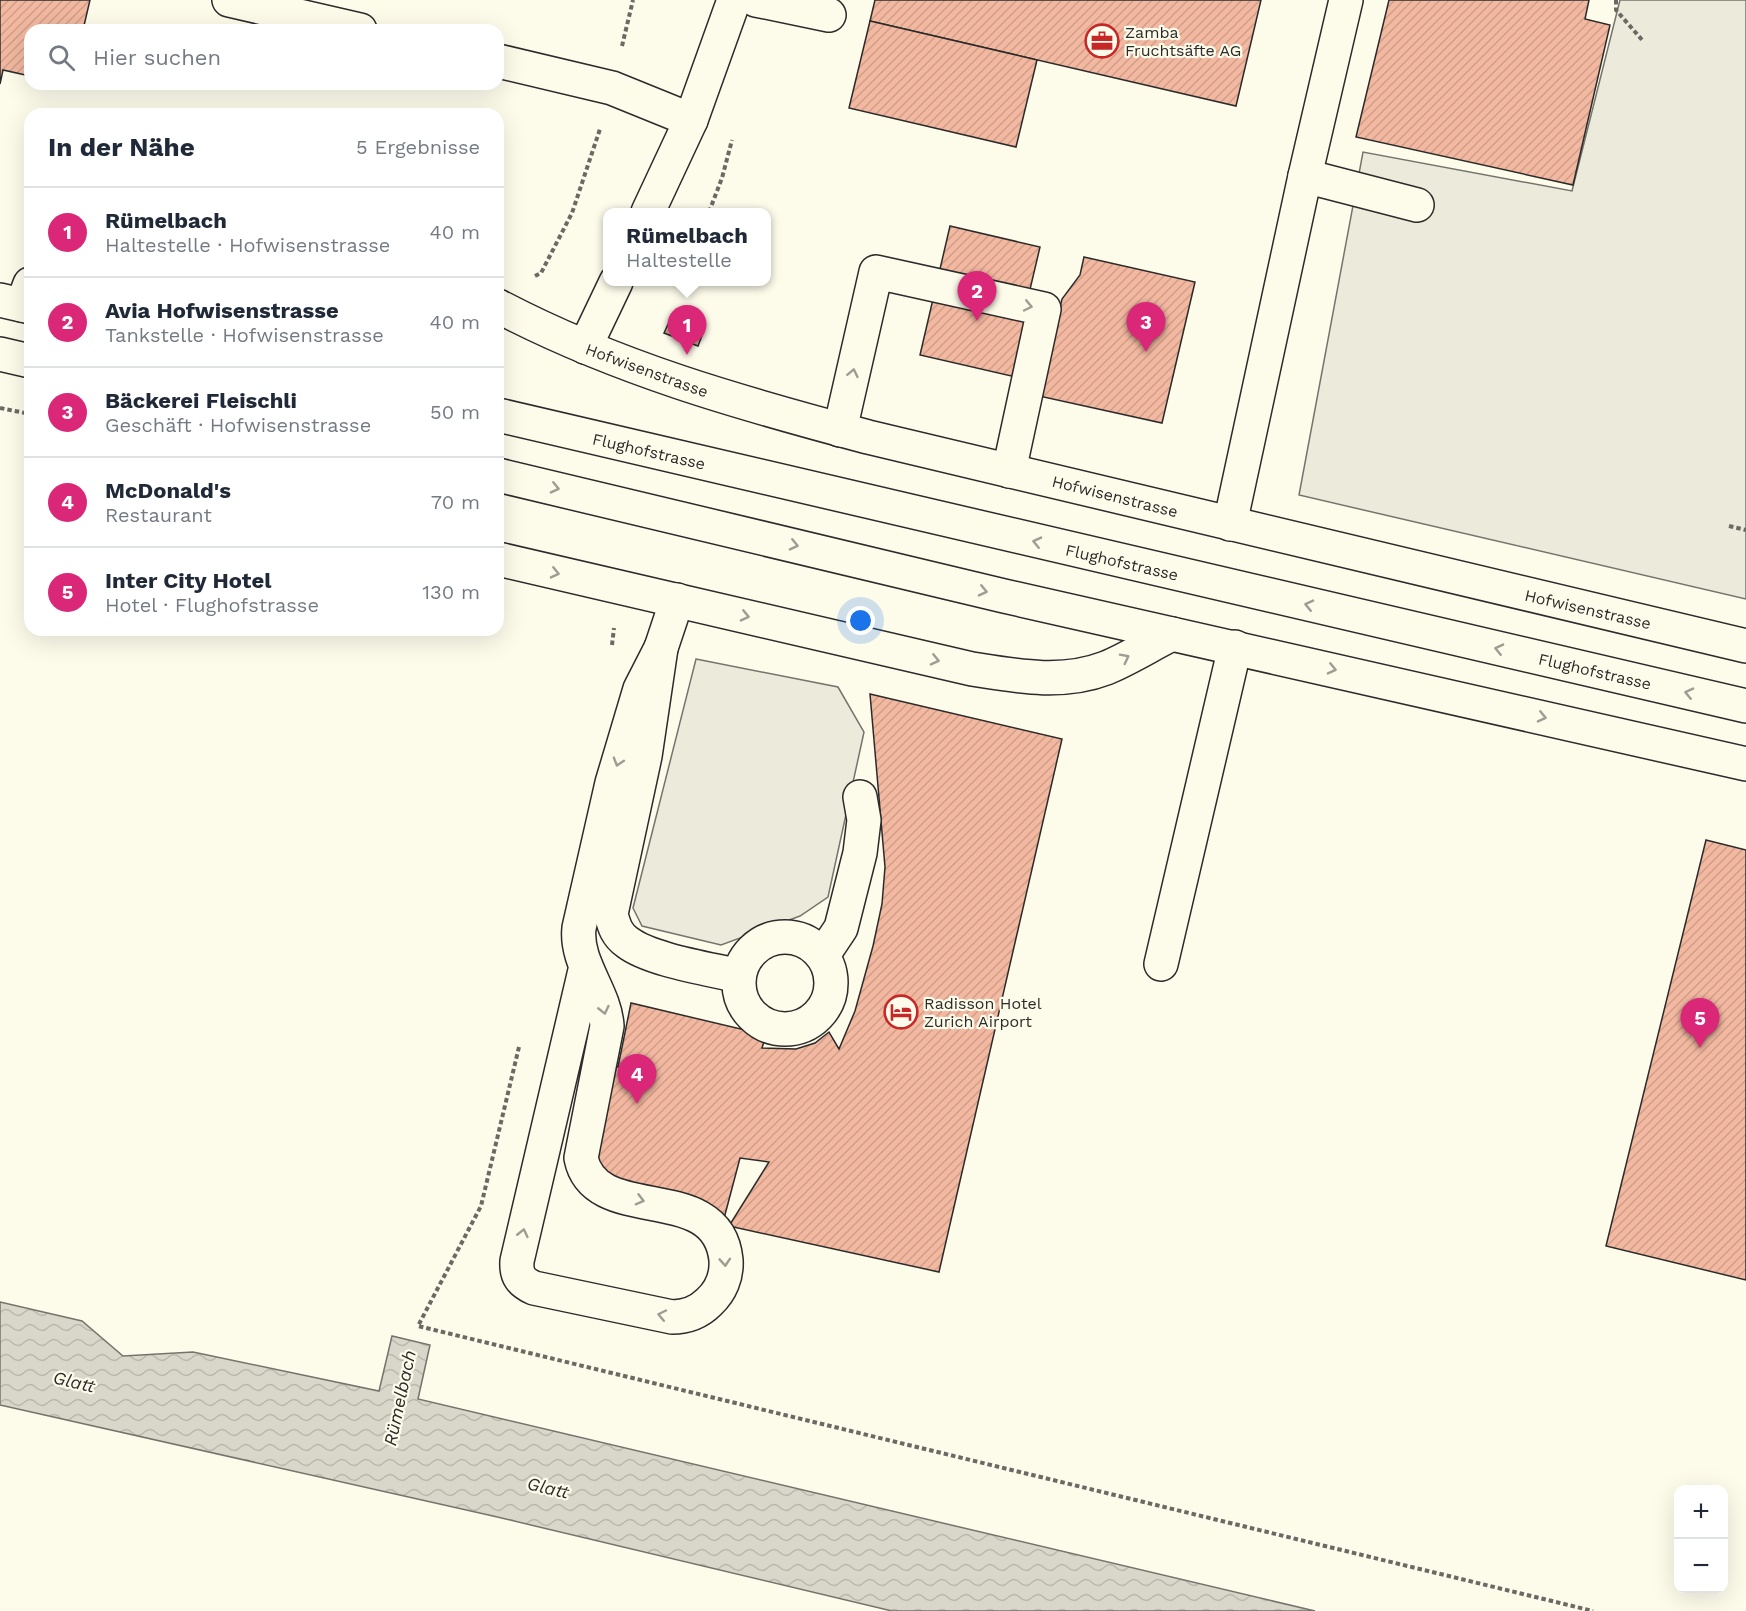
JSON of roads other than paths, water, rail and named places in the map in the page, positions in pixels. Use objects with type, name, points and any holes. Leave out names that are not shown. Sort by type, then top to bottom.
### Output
[{"type":"main road","points":[[229,0],[334,24]]},
{"type":"main road","points":[[650,208],[691,120],[734,0]]},
{"type":"main road","points":[[756,0],[829,15]]},
{"type":"main road","points":[[1230,524],[1305,176],[1346,0]]},
{"type":"main road","points":[[504,63],[612,88],[691,120]]},
{"type":"main road","points":[[1305,176],[1417,205]]},
{"type":"main road","points":[[840,430],[876,272],[1044,309],[1009,471]]},
{"type":"main road","points":[[585,347],[614,286]]},
{"type":"main road","name":"Hofwisenstrasse","points":[[504,309],[585,347],[657,376],[730,400],[840,430],[1746,646]]},
{"type":"main road","points":[[0,354],[24,360]]},
{"type":"main road","name":"Flughofstrasse","points":[[504,416],[1746,706]]},
{"type":"main road","points":[[504,476],[1172,634],[1746,764]]},
{"type":"main road","points":[[504,560],[972,669],[1012,676],[1052,678],[1096,671],[1172,634]]},
{"type":"main road","points":[[586,966],[517,1261],[517,1274],[525,1284],[534,1288],[672,1317],[684,1317],[705,1306],[714,1298],[724,1279],[726,1269],[723,1246],[712,1226],[693,1214],[599,1188],[588,1176],[582,1164],[582,1148],[607,1026],[604,1005],[586,966],[579,944],[579,928],[612,783],[640,689],[661,648],[677,600]]},
{"type":"main road","points":[[1161,964],[1235,647]]},
{"type":"main road","points":[[661,648],[645,756],[613,901],[614,926],[625,941],[641,950],[739,976]]},
{"type":"main road","points":[[823,955],[841,928],[860,853],[864,820],[860,797]]},
{"type":"main road","points":[[774,938],[801,939],[823,955],[831,976],[829,999],[822,1012],[810,1022],[796,1028],[781,1030],[767,1026],[753,1017],[744,1005],[739,991],[739,976],[751,951],[774,938]]},
{"type":"water","name":"Glatt","points":[[0,1302],[82,1321],[123,1356],[193,1352],[379,1391],[392,1336],[430,1345],[418,1399],[1315,1611],[892,1611],[493,1516],[0,1405]]},
{"type":"place","name":"Zamba Fruchtsäfte AG","points":[[1102,41]]},
{"type":"place","name":"Avia Hofwisenstrasse","points":[[977,321]]},
{"type":"place","name":"Bäckerei Fleischli","points":[[1146,352]]},
{"type":"place","name":"Rümelbach","points":[[687,355]]},
{"type":"place","name":"Radisson Hotel Zurich Airport","points":[[901,1012]]},
{"type":"place","name":"Inter City Hotel","points":[[1700,1048]]},
{"type":"place","name":"McDonald's","points":[[637,1104]]}]
